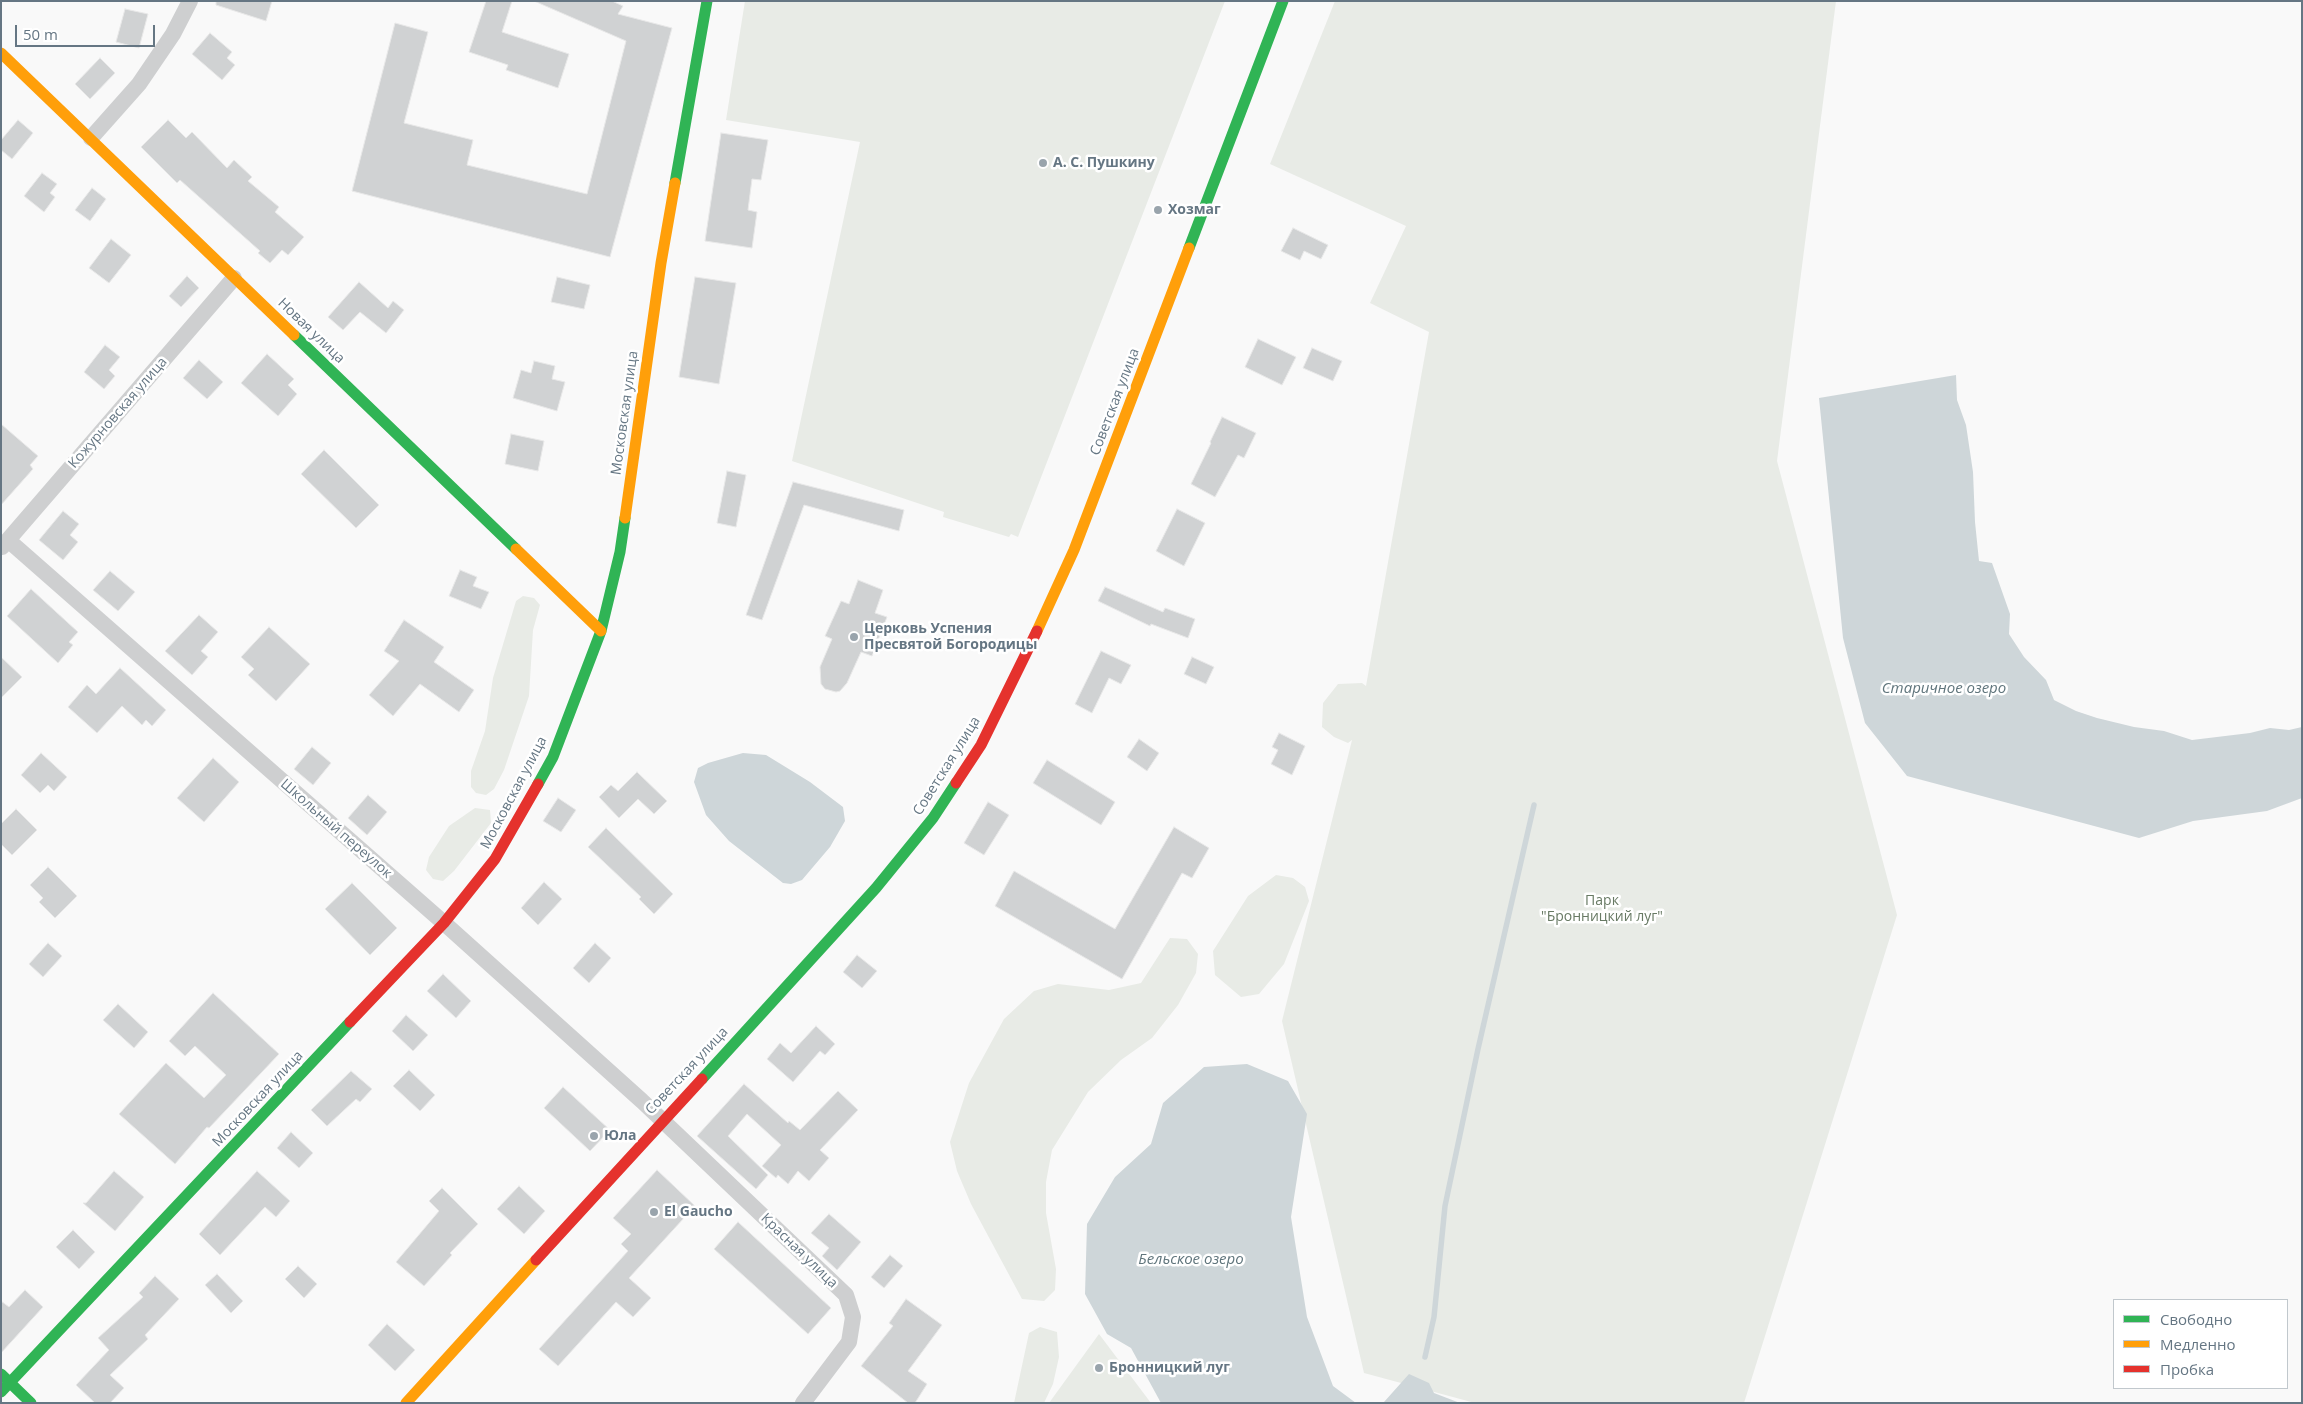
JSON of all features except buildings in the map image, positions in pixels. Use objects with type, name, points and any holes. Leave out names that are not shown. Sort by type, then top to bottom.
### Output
[{"type":"street","points":[[91,138],[139,84],[172,34],[190,1]]},
{"type":"street","name":"Московская улица","points":[[1,1392],[444,924],[496,859],[553,756],[601,631],[620,552],[661,263],[707,1]]},
{"type":"street","name":"Советская улица","points":[[406,1403],[662,1120],[876,888],[933,818],[981,745],[1025,660],[1074,550],[1283,1]]},
{"type":"street","name":"Новая улица","points":[[1,53],[601,631]]},
{"type":"street","name":"Кожурновская улица","points":[[4,544],[234,278]]},
{"type":"street","name":"Школьный переулок","points":[[4,544],[444,924],[662,1120]]},
{"type":"street","name":"Красная улица","points":[[662,1120],[846,1295],[852,1316],[849,1342],[803,1403]]},
{"type":"street","points":[[1,1374],[31,1403]]},
{"type":"green space","points":[[745,1],[1225,1],[1018,537],[1011,534],[1009,537],[943,517],[944,512],[792,461],[860,142],[726,120]]},
{"type":"green space","name":"Парк \"Бронницкий луг\"","points":[[1335,1],[1836,1],[1777,461],[1897,915],[1744,1403],[1475,1403],[1364,1373],[1282,1021],[1352,740],[1348,743],[1334,737],[1322,727],[1323,703],[1338,684],[1362,683],[1366,686],[1429,332],[1370,303],[1406,226],[1270,164]]},
{"type":"green space","points":[[523,596],[534,598],[540,605],[533,630],[529,696],[504,770],[494,789],[486,795],[476,793],[471,787],[471,771],[485,731],[493,678],[516,601]]},
{"type":"green space","points":[[475,808],[490,810],[491,823],[454,871],[443,881],[433,879],[426,870],[429,857],[449,826]]},
{"type":"green space","points":[[1276,875],[1293,878],[1305,887],[1309,901],[1284,964],[1259,994],[1241,997],[1215,975],[1213,951],[1248,896]]},
{"type":"green space","points":[[1170,938],[1187,939],[1198,954],[1196,973],[1178,1005],[1152,1038],[1121,1060],[1088,1092],[1052,1150],[1046,1182],[1046,1213],[1056,1269],[1055,1290],[1044,1301],[1022,1299],[971,1204],[957,1171],[950,1142],[969,1083],[1004,1019],[1034,991],[1058,984],[1109,990],[1141,983]]},
{"type":"green space","points":[[1040,1327],[1057,1332],[1059,1357],[1053,1384],[1044,1403],[1014,1403],[1029,1333]]},
{"type":"green space","name":"Бронницкий луг","points":[[1099,1334],[1151,1403],[1049,1403]]},
{"type":"water","name":"Старичное озеро","points":[[1956,375],[1957,400],[1966,425],[1973,472],[1979,561],[1992,563],[2010,614],[2009,634],[2024,657],[2046,680],[2054,700],[2076,711],[2097,718],[2134,727],[2164,731],[2192,740],[2250,733],[2270,728],[2289,730],[2302,727],[2302,798],[2267,811],[2193,821],[2139,838],[1907,776],[1865,723],[1843,638],[1819,398]]},
{"type":"water","points":[[743,753],[766,755],[810,782],[843,807],[845,821],[830,847],[802,880],[791,884],[783,883],[729,841],[706,815],[694,782],[698,768],[708,763]]},
{"type":"water","name":"Бельское озеро","points":[[1247,1064],[1288,1081],[1307,1114],[1291,1217],[1307,1317],[1333,1386],[1356,1403],[1161,1403],[1131,1348],[1107,1334],[1085,1294],[1087,1224],[1115,1177],[1151,1144],[1163,1103],[1204,1067]]},
{"type":"water","points":[[1409,1374],[1429,1383],[1434,1393],[1460,1403],[1372,1403],[1384,1402]]},
{"type":"waterway","points":[[1425,1357],[1434,1317],[1445,1206],[1478,1049],[1534,805]]},
{"type":"traffic: fast","points":[[675,183],[707,1]]},
{"type":"traffic: fast","points":[[1189,248],[1283,1]]},
{"type":"traffic: fast","points":[[294,335],[516,549]]},
{"type":"traffic: fast","points":[[538,784],[553,757],[601,631],[620,552],[625,518]]},
{"type":"traffic: fast","points":[[702,1079],[876,888],[933,818],[956,783]]},
{"type":"traffic: fast","points":[[1,1392],[350,1022]]},
{"type":"traffic: fast","points":[[1,1374],[31,1403]]},
{"type":"traffic: slow","points":[[1,53],[294,335]]},
{"type":"traffic: slow","points":[[625,518],[661,263],[675,183]]},
{"type":"traffic: slow","points":[[1037,631],[1074,550],[1189,248]]},
{"type":"traffic: slow","points":[[516,549],[601,631]]},
{"type":"traffic: slow","points":[[406,1403],[536,1260]]},
{"type":"traffic: jam","points":[[956,783],[981,745],[1037,631]]},
{"type":"traffic: jam","points":[[350,1022],[444,923],[495,859],[538,784]]},
{"type":"traffic: jam","points":[[536,1260],[702,1079]]},
{"type":"place","name":"А. С. Пушкину","points":[[1043,163]]},
{"type":"place","name":"Хозмаг","points":[[1158,210]]},
{"type":"place","name":"Церковь Успения Пресвятой Богородицы","points":[[854,637]]},
{"type":"place","name":"Юла","points":[[594,1136]]},
{"type":"place","name":"El Gaucho","points":[[654,1212]]},
{"type":"place","name":"Бронницкий луг","points":[[1099,1368]]}]
